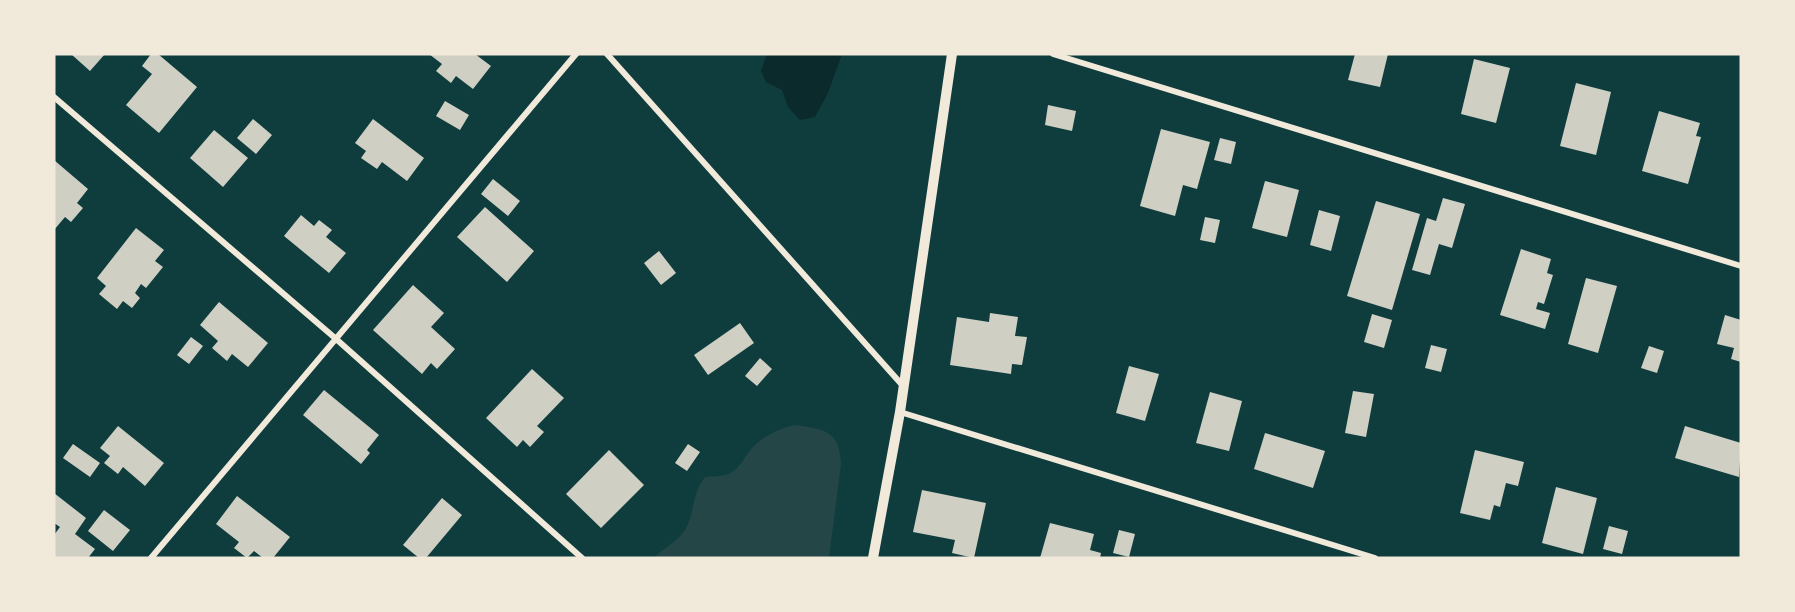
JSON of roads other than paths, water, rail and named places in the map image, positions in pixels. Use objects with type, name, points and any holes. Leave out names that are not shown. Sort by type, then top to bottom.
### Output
[{"type":"street","points":[[152,558],[576,54]]},
{"type":"street","points":[[607,54],[904,387]]},
{"type":"street","points":[[873,558],[904,387],[952,54]]},
{"type":"street","points":[[1053,54],[1741,266]]},
{"type":"street","points":[[54,97],[335,338],[582,558]]},
{"type":"street","points":[[900,412],[1375,558]]}]
